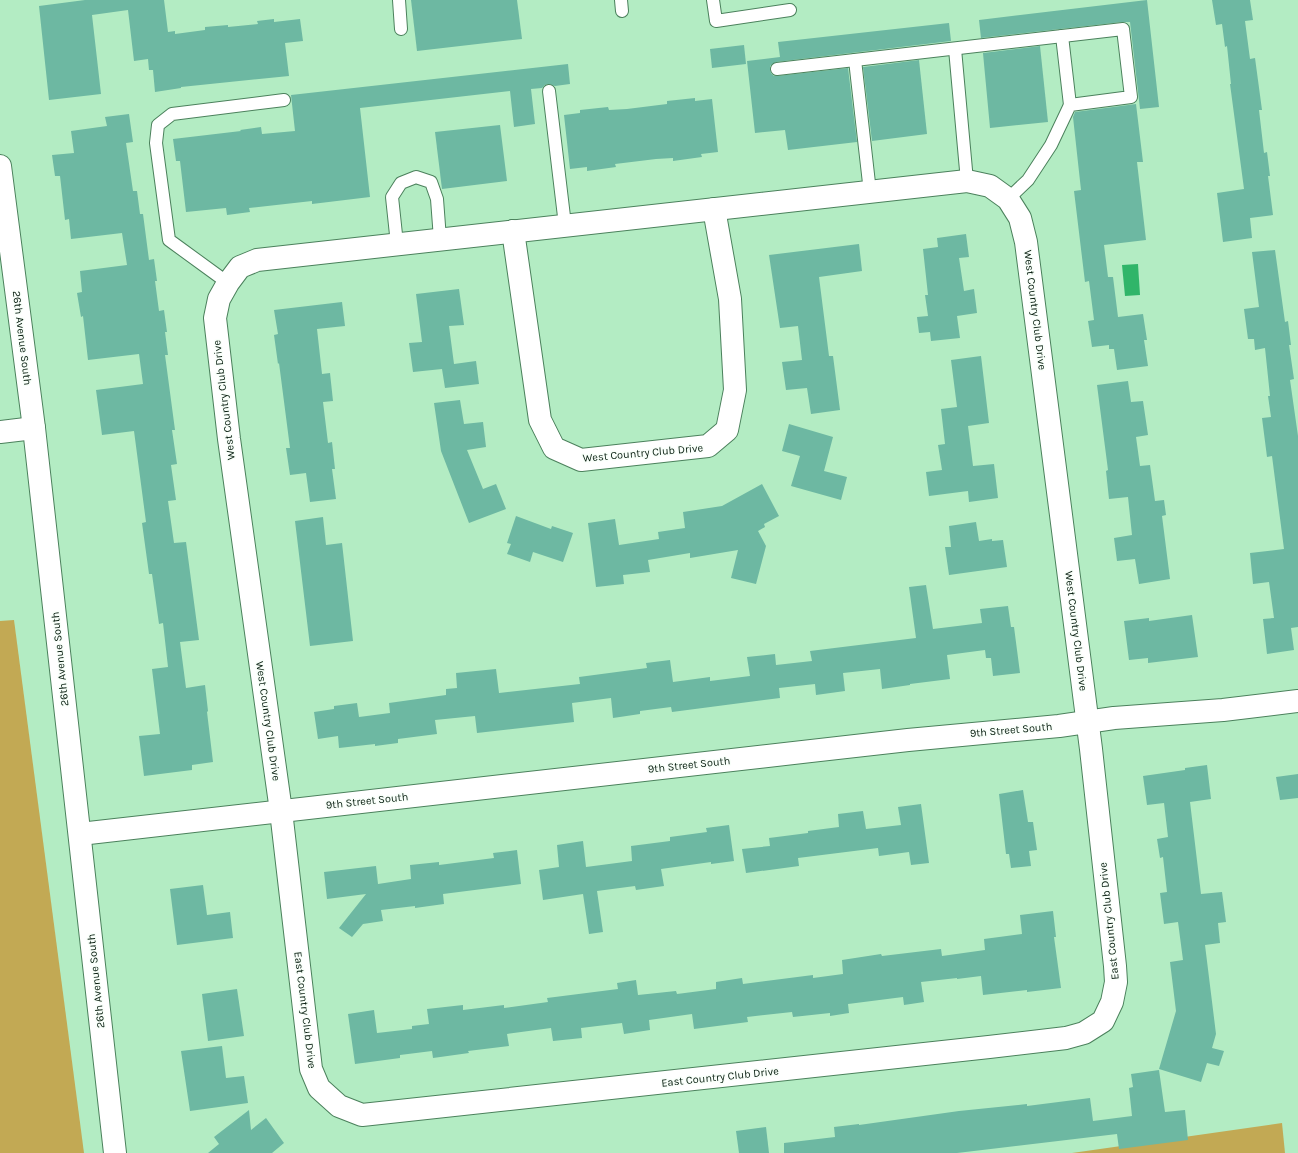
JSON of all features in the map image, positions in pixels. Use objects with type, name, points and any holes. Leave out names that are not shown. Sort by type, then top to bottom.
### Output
[{"type":"street","name":"26th Avenue South","points":[[0,166],[34,428],[115,1153]]},
{"type":"street","name":"West Country Club Drive","points":[[281,811],[229,440],[215,318],[219,300],[228,283],[240,267],[257,260],[565,225],[967,181],[990,186],[1008,199],[1020,218],[1026,242],[1087,722]]},
{"type":"street","name":"West Country Club Drive","points":[[513,231],[540,420],[554,448],[581,460],[693,448],[708,446],[727,430],[735,390],[730,299],[714,209]]},
{"type":"street","points":[[0,432],[34,428]]},
{"type":"street","name":"9th Street South","points":[[80,834],[900,741],[1060,726],[1114,718],[1223,710],[1298,701]]},
{"type":"street","name":"East Country Club Drive","points":[[281,811],[311,1069],[319,1088],[339,1106],[362,1115],[981,1048],[1066,1038],[1084,1032],[1104,1021],[1112,1002],[1116,982],[1115,966],[1087,722]]},
{"type":"lane","points":[[399,0],[401,29]]},
{"type":"lane","points":[[713,0],[716,21],[790,10]]},
{"type":"lane","points":[[777,69],[1123,29],[1131,97],[1070,105]]},
{"type":"lane","points":[[1008,199],[1028,180],[1051,145],[1070,105],[1062,36]]},
{"type":"lane","points":[[955,48],[967,181]]},
{"type":"lane","points":[[855,60],[870,192]]},
{"type":"lane","points":[[548,91],[565,225]]},
{"type":"lane","points":[[228,283],[169,240],[156,143],[158,125],[172,114],[284,100]]},
{"type":"lane","points":[[398,244],[392,197],[401,182],[416,177],[431,182],[437,199],[440,239]]},
{"type":"shaded area","points":[[1138,264],[1140,295],[1125,296],[1122,265]]},
{"type":"shaded area","points":[[14,620],[84,1153],[0,1153],[0,621]]},
{"type":"shaded area","points":[[1282,1123],[1285,1153],[1072,1153]]},
{"type":"building","points":[[85,0],[164,0],[168,32],[175,31],[175,34],[205,30],[205,27],[228,25],[228,27],[258,24],[257,21],[274,19],[274,22],[300,19],[303,41],[285,43],[289,76],[181,87],[155,92],[153,70],[149,70],[148,59],[134,61],[128,10],[92,15],[101,94],[49,100],[39,6]]},
{"type":"building","points":[[411,0],[517,0],[522,39],[417,51]]},
{"type":"building","points":[[1147,0],[1159,107],[1140,109],[1130,22],[981,38],[979,20]]},
{"type":"building","points":[[1212,0],[1250,0],[1253,20],[1245,21],[1250,59],[1255,58],[1262,110],[1259,110],[1264,153],[1267,152],[1270,176],[1268,176],[1273,215],[1250,218],[1252,238],[1223,242],[1217,193],[1244,189],[1230,84],[1227,46],[1225,47],[1222,24],[1216,25]]},
{"type":"building","points":[[949,23],[951,41],[776,62],[770,66],[771,73],[774,76],[848,68],[857,142],[788,150],[785,130],[755,133],[747,61],[780,57],[778,42]]},
{"type":"building","points":[[744,45],[746,64],[712,68],[710,49]]},
{"type":"building","points":[[1040,46],[1048,122],[990,128],[983,53]]},
{"type":"building","points":[[919,60],[927,134],[872,141],[863,67]]},
{"type":"building","points":[[568,64],[570,84],[555,86],[548,84],[542,88],[531,89],[535,124],[514,127],[510,91],[360,108],[370,197],[312,204],[312,201],[249,208],[250,212],[227,215],[226,208],[186,212],[180,161],[176,161],[173,139],[241,131],[240,130],[261,127],[262,134],[295,131],[291,95]]},
{"type":"building","points":[[695,98],[695,101],[712,99],[718,152],[701,154],[702,157],[673,161],[673,158],[615,164],[616,167],[587,171],[587,167],[570,169],[564,115],[580,113],[580,110],[608,107],[609,110],[627,109],[667,104],[667,101]]},
{"type":"building","points":[[1136,104],[1143,162],[1137,162],[1146,240],[1104,245],[1108,277],[1113,277],[1118,317],[1143,314],[1147,340],[1144,340],[1148,366],[1117,370],[1114,349],[1109,349],[1109,345],[1092,347],[1088,321],[1094,320],[1089,281],[1085,282],[1074,191],[1081,190],[1073,117],[1075,112]]},
{"type":"building","points":[[129,114],[133,142],[126,143],[133,191],[137,191],[140,214],[143,214],[149,260],[154,259],[159,311],[164,310],[167,332],[165,332],[168,355],[165,355],[175,430],[172,430],[177,464],[171,465],[176,500],[168,501],[174,543],[186,542],[199,640],[180,642],[186,688],[205,685],[213,762],[192,765],[192,770],[144,776],[139,736],[160,734],[152,669],[168,667],[163,623],[159,624],[152,574],[149,574],[142,523],[146,522],[134,431],[102,435],[96,390],[143,384],[139,354],[88,360],[83,316],[81,317],[77,293],[82,292],[80,271],[127,265],[122,233],[71,239],[69,219],[65,220],[60,176],[55,176],[52,155],[74,153],[71,131],[107,126],[105,117]]},
{"type":"building","points":[[500,125],[507,181],[442,189],[435,132]]},
{"type":"building","points":[[966,234],[969,257],[959,258],[964,291],[974,289],[977,313],[957,316],[960,338],[931,341],[930,332],[919,333],[917,317],[928,316],[925,295],[928,295],[923,249],[938,247],[937,238]]},
{"type":"building","points":[[859,244],[862,271],[819,277],[829,356],[833,356],[840,410],[811,414],[807,388],[786,390],[782,362],[802,360],[798,326],[780,328],[769,255]]},
{"type":"building","points":[[1275,250],[1285,322],[1288,321],[1291,345],[1289,345],[1294,379],[1290,380],[1298,436],[1298,627],[1291,628],[1294,650],[1267,654],[1263,619],[1274,618],[1269,582],[1253,584],[1250,553],[1284,549],[1272,456],[1267,457],[1262,418],[1271,417],[1265,348],[1255,350],[1254,339],[1248,339],[1244,309],[1259,307],[1252,252]]},
{"type":"building","points":[[459,289],[464,325],[449,326],[454,364],[476,361],[479,384],[445,388],[442,369],[413,372],[409,343],[422,342],[416,294]]},
{"type":"building","points":[[342,302],[345,326],[317,329],[322,374],[330,373],[333,401],[323,402],[328,443],[332,442],[335,469],[332,469],[336,499],[310,502],[306,473],[290,475],[286,448],[290,448],[274,335],[278,334],[274,310]]},
{"type":"building","points":[[981,356],[989,423],[968,426],[973,466],[994,464],[998,498],[969,502],[968,491],[929,496],[926,472],[942,470],[938,445],[945,444],[941,409],[957,407],[951,360]]},
{"type":"building","points":[[1128,381],[1131,402],[1143,401],[1148,435],[1136,437],[1140,466],[1150,465],[1155,501],[1164,500],[1166,515],[1162,516],[1170,579],[1139,584],[1135,559],[1117,561],[1114,538],[1132,535],[1128,497],[1109,499],[1106,471],[1108,470],[1097,385]]},
{"type":"building","points":[[460,400],[464,424],[483,422],[486,447],[467,450],[483,489],[496,484],[506,509],[469,523],[441,451],[434,403]]},
{"type":"building","points":[[789,424],[833,437],[824,471],[847,477],[841,500],[791,486],[800,456],[782,451]]},
{"type":"building","points":[[762,484],[779,516],[764,524],[765,527],[758,531],[766,546],[756,584],[731,578],[738,550],[690,558],[690,553],[648,560],[650,572],[623,575],[624,584],[596,587],[588,523],[615,519],[619,545],[659,539],[658,532],[685,528],[683,512],[722,506]]},
{"type":"building","points":[[516,516],[551,529],[552,526],[573,533],[563,562],[533,552],[530,562],[507,554],[511,544],[507,543]]},
{"type":"building","points":[[323,517],[326,545],[342,543],[353,641],[310,646],[295,521]]},
{"type":"building","points":[[976,522],[979,541],[992,539],[992,541],[1003,540],[1007,567],[949,575],[945,547],[951,547],[949,526]]},
{"type":"building","points":[[926,585],[933,629],[982,623],[980,609],[1008,606],[1011,627],[1014,627],[1020,673],[993,676],[991,658],[986,658],[985,650],[947,655],[950,679],[882,689],[880,669],[843,673],[845,691],[816,695],[815,684],[779,688],[780,698],[672,712],[671,707],[640,711],[640,714],[613,718],[611,698],[572,703],[574,722],[477,733],[475,716],[435,720],[437,734],[398,739],[398,743],[339,748],[338,736],[318,739],[314,712],[334,709],[334,706],[357,703],[359,717],[390,713],[389,703],[446,695],[446,689],[457,688],[456,673],[496,669],[499,693],[580,684],[579,677],[647,668],[646,663],[670,660],[673,682],[710,677],[710,681],[750,676],[747,657],[775,654],[776,665],[812,661],[810,651],[916,638],[909,587]]},
{"type":"building","points":[[1192,615],[1198,657],[1148,663],[1148,658],[1129,660],[1124,621],[1149,618],[1149,621]]},
{"type":"building","points":[[1207,765],[1211,799],[1190,802],[1201,894],[1222,892],[1226,922],[1218,923],[1220,943],[1205,945],[1216,1034],[1212,1048],[1224,1051],[1219,1066],[1207,1063],[1201,1082],[1159,1069],[1176,1011],[1170,962],[1183,960],[1178,922],[1164,924],[1160,893],[1167,892],[1163,857],[1160,858],[1157,839],[1168,837],[1164,803],[1147,805],[1143,776],[1185,770],[1185,768]]},
{"type":"building","points":[[1298,774],[1298,798],[1280,800],[1276,777]]},
{"type":"building","points":[[1023,790],[1028,822],[1033,822],[1037,850],[1029,851],[1031,866],[1011,868],[1009,854],[1006,854],[999,794]]},
{"type":"building","points":[[921,804],[929,863],[911,865],[909,852],[879,856],[878,848],[798,858],[799,866],[746,873],[742,849],[770,846],[769,838],[839,827],[838,814],[863,811],[866,829],[901,825],[898,807]]},
{"type":"building","points":[[729,825],[734,861],[711,864],[711,862],[661,869],[664,886],[636,890],[635,886],[597,891],[603,932],[589,934],[583,894],[543,900],[539,870],[559,867],[557,845],[583,841],[586,867],[632,861],[631,846],[670,841],[670,837],[707,832],[706,828]]},
{"type":"building","points":[[517,850],[521,884],[443,894],[444,904],[415,908],[415,906],[381,910],[383,921],[363,924],[352,937],[339,928],[366,894],[327,899],[324,872],[376,866],[378,884],[411,879],[410,865],[439,862],[439,865],[494,858],[493,853]]},
{"type":"building","points":[[203,885],[207,915],[230,912],[233,938],[177,945],[170,889]]},
{"type":"building","points":[[1053,911],[1056,937],[1054,937],[1061,988],[983,995],[981,976],[957,978],[921,982],[924,1002],[904,1005],[903,997],[848,1004],[849,1013],[830,1016],[830,1013],[793,1017],[792,1012],[747,1017],[748,1022],[694,1029],[692,1014],[649,1020],[650,1030],[624,1034],[622,1023],[581,1028],[582,1038],[553,1041],[551,1028],[507,1034],[509,1046],[468,1051],[469,1053],[433,1058],[432,1051],[400,1055],[400,1058],[355,1064],[348,1014],[374,1010],[377,1033],[412,1029],[412,1026],[429,1024],[427,1009],[463,1005],[463,1010],[504,1005],[504,1008],[548,1002],[547,998],[618,989],[617,983],[636,980],[638,995],[676,991],[677,994],[716,989],[716,982],[742,978],[743,984],[813,975],[813,978],[843,974],[842,960],[881,954],[882,956],[941,949],[942,956],[985,950],[984,939],[1022,934],[1020,915]]},
{"type":"building","points":[[237,989],[244,1036],[208,1041],[202,994]]},
{"type":"building","points":[[222,1046],[226,1078],[244,1076],[248,1103],[190,1111],[181,1051]]},
{"type":"building","points":[[1159,1070],[1165,1112],[1185,1110],[1188,1140],[1119,1149],[1117,1134],[957,1153],[784,1153],[784,1143],[835,1137],[834,1127],[959,1111],[1027,1104],[1027,1106],[1090,1098],[1093,1121],[1132,1116],[1129,1088],[1133,1087],[1131,1074]]},
{"type":"building","points":[[249,1110],[251,1130],[266,1118],[284,1143],[272,1153],[208,1153],[219,1144],[214,1137]]},
{"type":"building","points":[[766,1127],[769,1153],[739,1153],[736,1131]]}]
